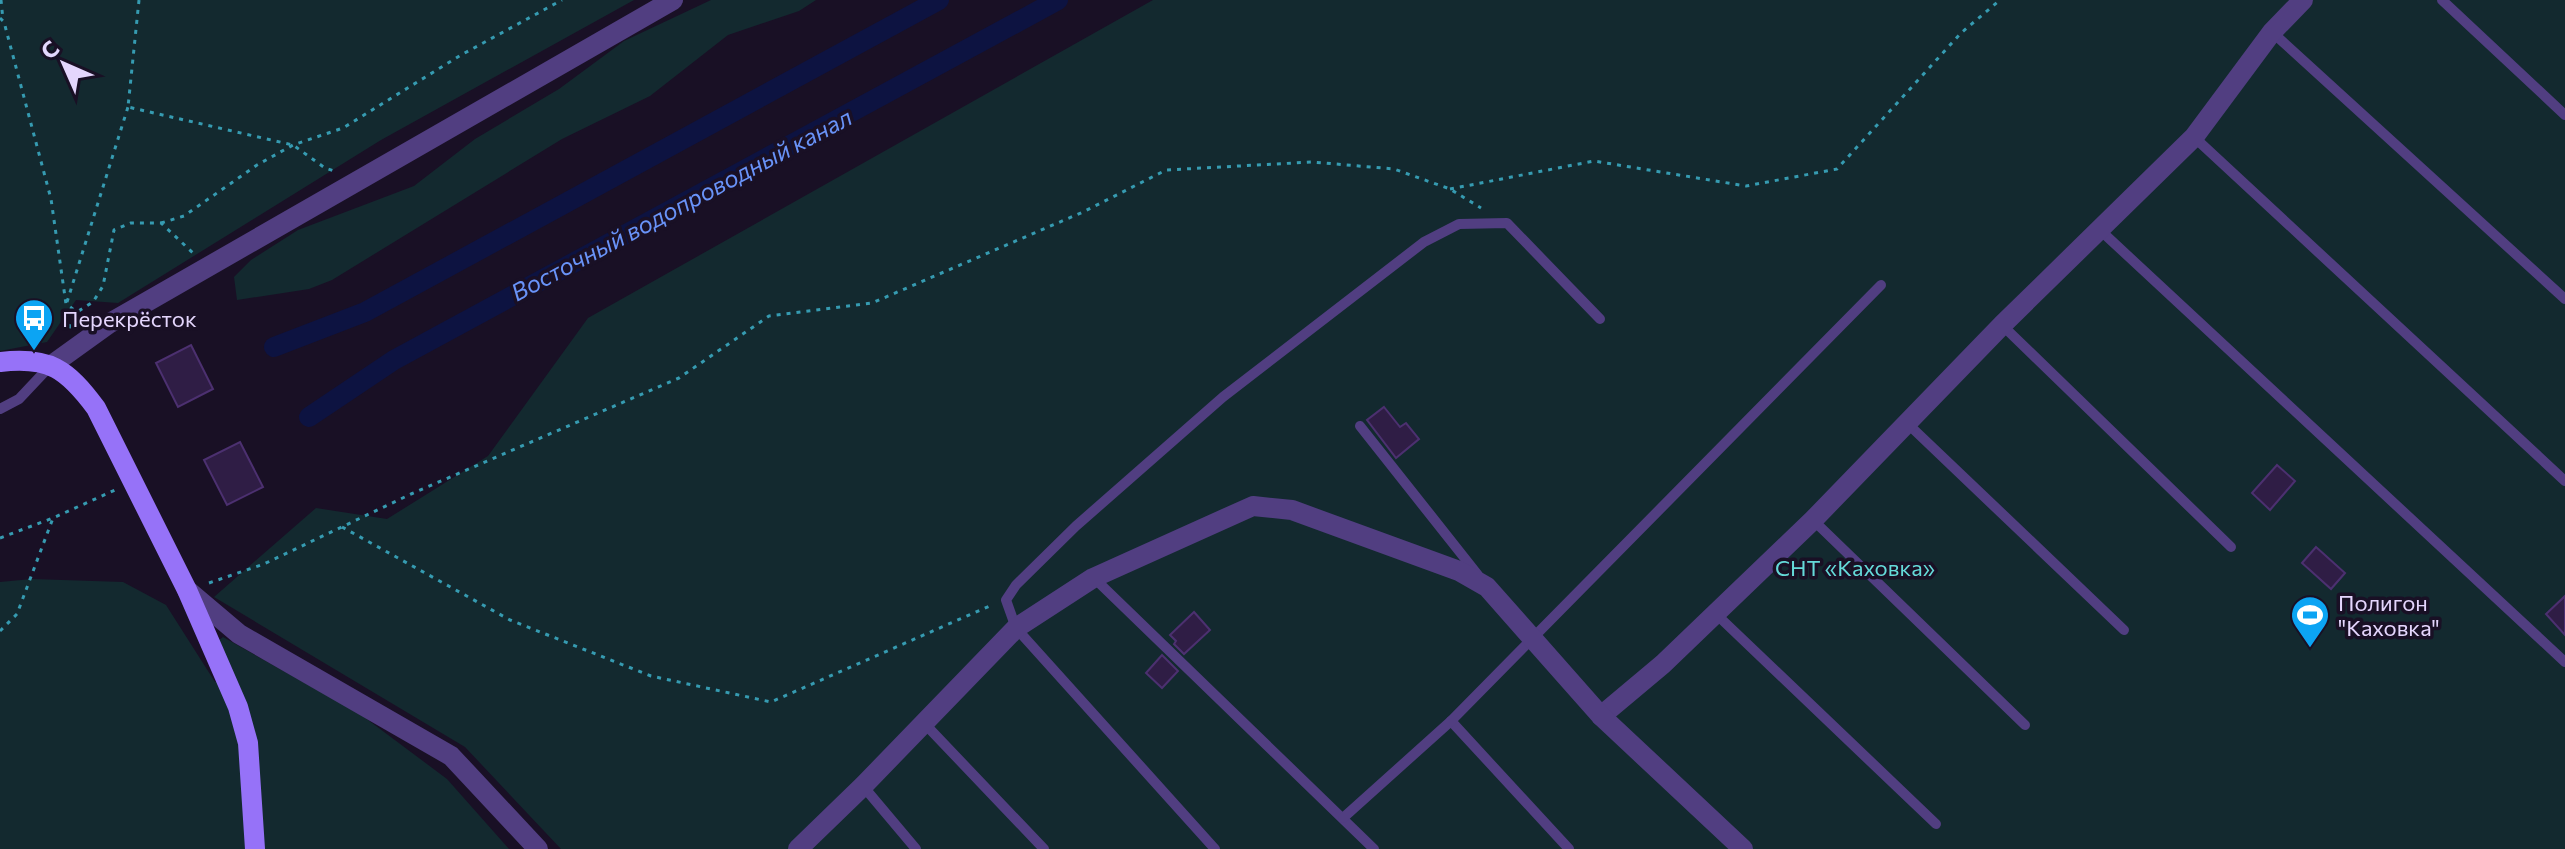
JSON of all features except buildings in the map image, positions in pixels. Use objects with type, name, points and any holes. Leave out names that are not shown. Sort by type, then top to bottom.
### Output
[{"type":"street","points":[[53,364],[110,323],[673,0]]},
{"type":"street","points":[[1601,716],[1716,614],[1813,520],[2002,325],[2194,137],[2272,32],[2303,0]]},
{"type":"street","points":[[0,362],[18,360],[53,364],[80,387],[96,408],[187,590],[238,707],[248,743],[255,849]]},
{"type":"street","points":[[798,849],[1016,628],[1093,578],[1253,506],[1292,510],[1459,571],[1487,587],[1601,716],[1743,849]]},
{"type":"street","points":[[187,590],[239,634],[451,756],[538,849]]},
{"type":"lane","points":[[2442,0],[2565,115]]},
{"type":"lane","points":[[2272,32],[2565,299]]},
{"type":"lane","points":[[2194,137],[2565,481]]},
{"type":"lane","points":[[1215,849],[1016,628],[1006,600],[1016,585],[1076,526],[1223,397],[1424,242],[1459,224],[1507,223],[1600,319]]},
{"type":"lane","points":[[2100,230],[2565,662]]},
{"type":"lane","points":[[1343,818],[1451,721],[1881,285]]},
{"type":"lane","points":[[2002,325],[2231,547]]},
{"type":"lane","points":[[0,409],[19,399],[53,364]]},
{"type":"lane","points":[[1908,424],[2124,630]]},
{"type":"lane","points":[[1360,426],[1487,587]]},
{"type":"lane","points":[[1813,520],[2025,725]]},
{"type":"lane","points":[[1093,578],[1374,849]]},
{"type":"lane","points":[[1716,614],[1936,824]]},
{"type":"lane","points":[[1451,721],[1569,849]]},
{"type":"lane","points":[[924,723],[1044,849]]},
{"type":"lane","points":[[863,786],[916,849]]},
{"type":"path","points":[[1,0],[2,20],[51,199],[66,304],[77,312]]},
{"type":"path","points":[[66,304],[128,107],[139,0]]},
{"type":"path","points":[[53,364],[77,312],[93,302],[103,286],[114,230],[131,223],[161,223],[184,216],[257,165],[293,145],[343,128],[461,55],[562,0]]},
{"type":"path","points":[[1450,189],[1594,161],[1746,186],[1837,169],[1961,33],[2000,0]]},
{"type":"path","points":[[128,107],[293,145],[325,168],[360,180]]},
{"type":"path","points":[[187,590],[264,564],[425,488],[679,378],[769,316],[872,303],[1083,212],[1166,170],[1312,162],[1394,169],[1450,189],[1507,223]]},
{"type":"path","points":[[161,223],[208,267]]},
{"type":"path","points":[[0,538],[132,482]]},
{"type":"path","points":[[0,631],[17,614],[53,518]]},
{"type":"path","points":[[342,527],[524,625],[651,676],[771,702],[1006,600]]},
{"type":"green space","points":[[0,0],[634,0],[381,140],[118,303],[76,300],[47,342],[0,351]]},
{"type":"green space","points":[[711,0],[816,0],[799,11],[728,35],[650,96],[562,139],[332,280],[309,289],[237,300],[234,277],[251,260],[298,230],[414,186],[475,139],[559,89],[624,41]]},
{"type":"green space","name":"СНТ «Каховка»","points":[[1153,0],[2565,0],[2565,849],[561,849],[465,747],[214,597],[316,508],[387,519],[488,456],[588,318]]},
{"type":"green space","points":[[32,579],[123,582],[166,605],[215,682],[227,674],[214,644],[223,637],[360,714],[447,779],[509,849],[0,849],[0,582]]},
{"type":"waterway","name":"Восточный водопроводный канал","points":[[274,347],[365,312],[939,0]]},
{"type":"waterway","name":"Восточный водопроводный канал","points":[[309,417],[394,360],[1058,0]]},
{"type":"place","name":"Перекрёсток","points":[[34,352]]},
{"type":"place","name":"Полигон \"Каховка\"","points":[[2310,649]]}]
